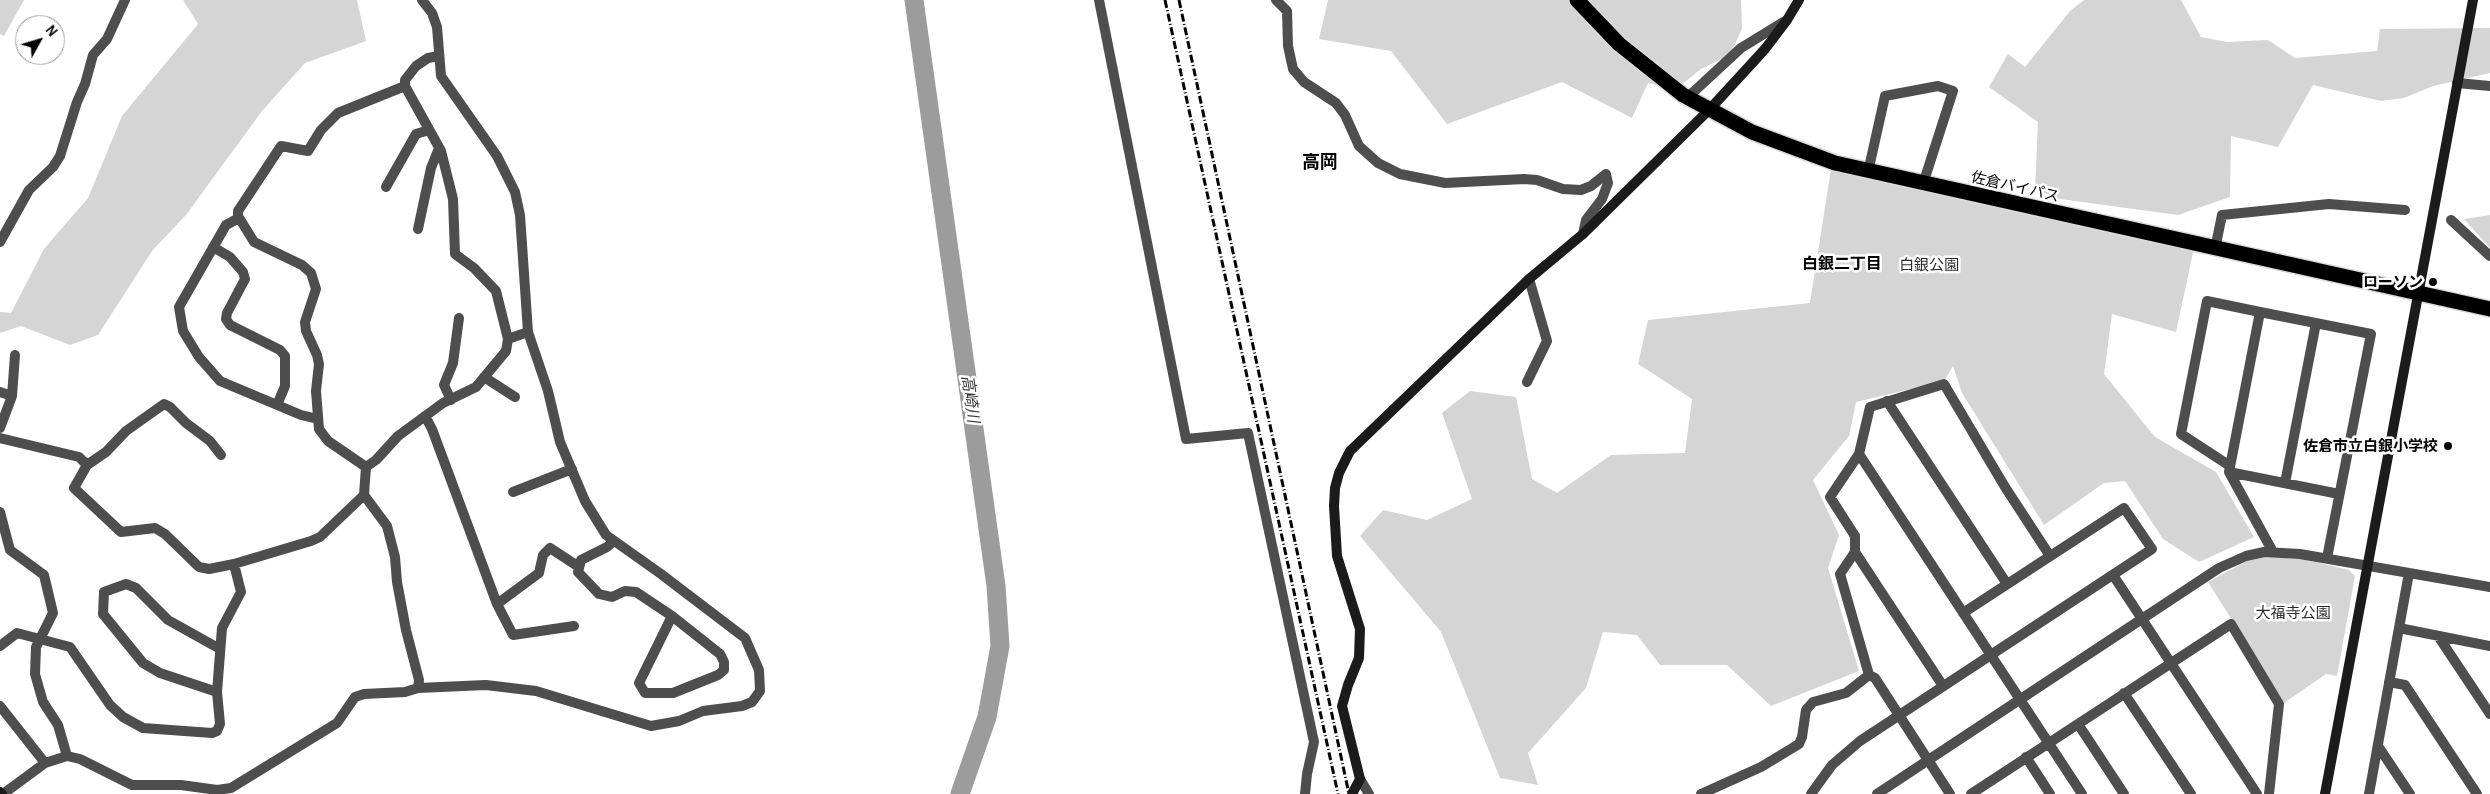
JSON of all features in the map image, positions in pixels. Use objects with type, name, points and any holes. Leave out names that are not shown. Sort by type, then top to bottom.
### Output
[{"type":"highway","name":"佐倉バイパス","points":[[1577,0],[1619,44],[1688,97],[1752,132],[1835,163],[1868,172],[2490,309]]},
{"type":"street","points":[[0,242],[28,190],[53,167],[60,156],[77,102],[86,84],[93,55],[107,39],[125,0]]},
{"type":"street","points":[[2,793],[45,762],[68,756],[80,759],[132,785],[181,785],[216,790],[231,788],[337,723],[355,697],[364,694],[406,692],[418,688],[486,685],[536,691],[651,726],[679,721],[703,711],[742,706],[752,702],[760,692],[759,670],[745,638],[606,535],[585,501],[560,442],[548,391],[528,332],[520,215],[515,192],[497,156],[441,76],[436,27],[432,13],[422,0]]},
{"type":"street","points":[[1099,0],[1186,439],[1248,433],[1314,742],[1305,794]]},
{"type":"street","points":[[1276,0],[1287,11],[1288,46],[1293,69],[1304,82],[1336,103],[1345,115],[1359,146],[1378,163],[1400,174],[1446,183],[1470,184],[1537,180],[1563,189],[1581,190],[1591,186],[1606,174],[1608,183],[1602,200],[1586,220],[1583,234]]},
{"type":"street","points":[[1369,794],[1360,779],[1342,706],[1359,658],[1360,629],[1337,556],[1334,506],[1335,488],[1350,451],[1529,279],[1583,234],[1710,110],[1765,49],[1787,20],[1799,0]]},
{"type":"street","points":[[2325,794],[2417,292],[2473,0]]},
{"type":"street","points":[[1688,97],[1741,48],[1787,20]]},
{"type":"street","points":[[366,467],[376,460],[398,436],[425,416],[476,387],[506,351],[508,339],[496,291],[474,268],[455,254],[453,199],[439,148],[405,86],[405,80],[416,66],[428,58],[439,56]]},
{"type":"street","points":[[2457,83],[2490,86]]},
{"type":"street","points":[[366,467],[322,437],[318,419],[316,391],[319,364],[306,331],[305,322],[316,289],[311,273],[302,265],[254,242],[239,218],[238,211],[281,146],[308,151],[321,130],[338,113],[405,86]]},
{"type":"street","points":[[1868,172],[1885,96],[1938,86],[1953,91],[1923,184]]},
{"type":"street","points":[[386,187],[416,134],[429,130]]},
{"type":"street","points":[[418,229],[431,168],[439,148]]},
{"type":"street","points":[[2214,249],[2222,215],[2329,204],[2405,210]]},
{"type":"street","points":[[239,218],[226,225],[179,307],[183,331],[199,358],[220,381],[276,405],[318,419]]},
{"type":"street","points":[[2451,220],[2490,256]]},
{"type":"street","points":[[213,248],[230,257],[243,272],[245,279],[227,313],[226,319],[230,325],[280,350],[285,356],[284,386],[276,405]]},
{"type":"street","points":[[1527,382],[1547,340],[1529,279]]},
{"type":"street","points":[[2327,558],[2371,334],[2208,301],[2181,434],[2230,469],[2339,494]]},
{"type":"street","points":[[2260,312],[2230,469],[2273,552]]},
{"type":"street","points":[[451,400],[444,385],[454,363],[459,318]]},
{"type":"street","points":[[2285,483],[2316,323]]},
{"type":"street","points":[[508,339],[528,332]]},
{"type":"street","points":[[0,428],[12,396],[16,355]]},
{"type":"street","points":[[484,377],[515,397]]},
{"type":"street","points":[[1943,686],[1855,552],[1855,536],[1830,497],[1859,454],[1870,407],[1944,384],[2050,556]]},
{"type":"street","points":[[0,392],[12,396]]},
{"type":"street","points":[[1887,402],[2007,584]]},
{"type":"street","points":[[221,455],[210,441],[164,404],[126,431],[106,452],[87,465],[74,488],[121,532],[155,528],[166,534],[199,567],[209,569],[234,564],[320,537],[364,495]]},
{"type":"street","points":[[425,416],[432,429],[497,604],[513,635],[574,626]]},
{"type":"street","points":[[0,438],[79,457],[87,465]]},
{"type":"street","points":[[1859,454],[2082,794]]},
{"type":"street","points":[[366,467],[364,495],[387,526],[395,557],[397,582],[406,630],[419,680],[418,688]]},
{"type":"street","points":[[513,492],[572,469]]},
{"type":"street","points":[[1811,794],[1832,765],[1845,752],[2152,550],[2124,508],[1963,613]]},
{"type":"street","points":[[0,515],[10,550],[44,575],[53,613],[36,647],[35,674],[43,702],[58,725],[68,756]]},
{"type":"street","points":[[614,541],[608,547],[580,560],[578,572],[599,594],[612,597],[625,591],[636,592],[672,616],[720,654],[724,662],[724,670],[718,675],[674,693],[645,693],[639,683],[672,616]]},
{"type":"street","points":[[497,604],[539,573],[543,555],[550,548],[579,567]]},
{"type":"street","points":[[1855,552],[1840,574],[1869,675],[1874,678],[1950,794]]},
{"type":"street","points":[[1877,794],[2219,568],[2246,556],[2273,552],[2327,558],[2490,587]]},
{"type":"street","points":[[0,646],[17,632],[70,647],[110,705],[123,717],[143,728],[212,733],[217,731],[220,724],[217,692],[222,628],[240,592],[234,564]]},
{"type":"street","points":[[2369,794],[2409,573]]},
{"type":"street","points":[[2113,575],[2257,794]]},
{"type":"street","points":[[217,692],[160,673],[143,663],[103,614],[104,592],[126,584],[136,588],[168,620],[220,649]]},
{"type":"street","points":[[1971,794],[1983,791],[2026,757],[2231,624],[2279,704],[2269,794]]},
{"type":"street","points":[[2399,628],[2490,646]]},
{"type":"street","points":[[2438,636],[2490,714]]},
{"type":"street","points":[[1701,794],[1735,777],[1761,767],[1799,744],[1802,737],[1806,710],[1813,702],[1846,693],[1869,675]]},
{"type":"street","points":[[2389,682],[2405,685],[2477,794]]},
{"type":"street","points":[[2124,693],[2191,794]]},
{"type":"street","points":[[0,706],[45,762]]},
{"type":"street","points":[[2078,724],[2124,794]]},
{"type":"street","points":[[2378,746],[2410,794]]},
{"type":"street","points":[[2026,757],[2050,794]]},
{"type":"street","points":[[1352,794],[1360,779]]},
{"type":"green space","points":[[0,0],[24,0],[4,36],[0,34]]},
{"type":"green space","points":[[183,0],[357,0],[366,41],[305,63],[262,111],[186,215],[152,251],[98,335],[70,345],[21,326],[0,333],[0,312],[11,313],[44,249],[88,198],[122,116],[198,24]]},
{"type":"green space","points":[[1328,0],[1741,0],[1742,29],[1730,55],[1701,69],[1676,89],[1648,83],[1632,118],[1562,82],[1447,124],[1391,51],[1319,39]]},
{"type":"green space","points":[[2084,0],[2181,0],[2201,37],[2227,42],[2268,40],[2295,58],[2377,51],[2380,29],[2490,28],[2490,73],[2433,86],[2404,98],[2381,101],[2313,85],[2278,147],[2231,136],[2230,197],[2178,215],[2060,199],[2035,190],[2038,122],[1989,87],[2008,54],[2025,67],[2070,11]]},
{"type":"green space","name":"白銀公園","points":[[1831,169],[2194,248],[2176,332],[2112,314],[2104,374],[2155,437],[2216,472],[2254,537],[2199,562],[2163,539],[2125,481],[2104,483],[2044,525],[1962,393],[1953,366],[1944,381],[1856,402],[1849,436],[1813,480],[1839,535],[1828,568],[1859,671],[1771,706],[1727,665],[1660,665],[1637,635],[1603,632],[1586,688],[1528,753],[1538,785],[1500,778],[1441,632],[1360,536],[1383,510],[1427,520],[1472,499],[1442,413],[1470,391],[1516,397],[1532,479],[1557,493],[1611,455],[1685,453],[1692,399],[1638,364],[1648,320],[1810,303]]},
{"type":"green space","points":[[2490,215],[2490,248],[2464,219]]},
{"type":"green space","name":"大福寺公園","points":[[2264,557],[2303,559],[2349,570],[2355,576],[2337,676],[2326,674],[2284,703],[2208,582],[2247,561]]},
{"type":"waterway","name":"高崎川","points":[[914,0],[996,586],[1000,646],[987,717],[960,794]]},
{"type":"railway","points":[[1165,0],[1338,794]]},
{"type":"railway","points":[[1179,0],[1349,794]]},
{"type":"place","name":"ローソン","points":[[2433,282]]},
{"type":"place","name":"佐倉市立白銀小学校","points":[[2448,446]]},
{"type":"district","name":"高岡","points":[[1320,163]]},
{"type":"district","name":"白銀二丁目","points":[[1842,264]]}]
